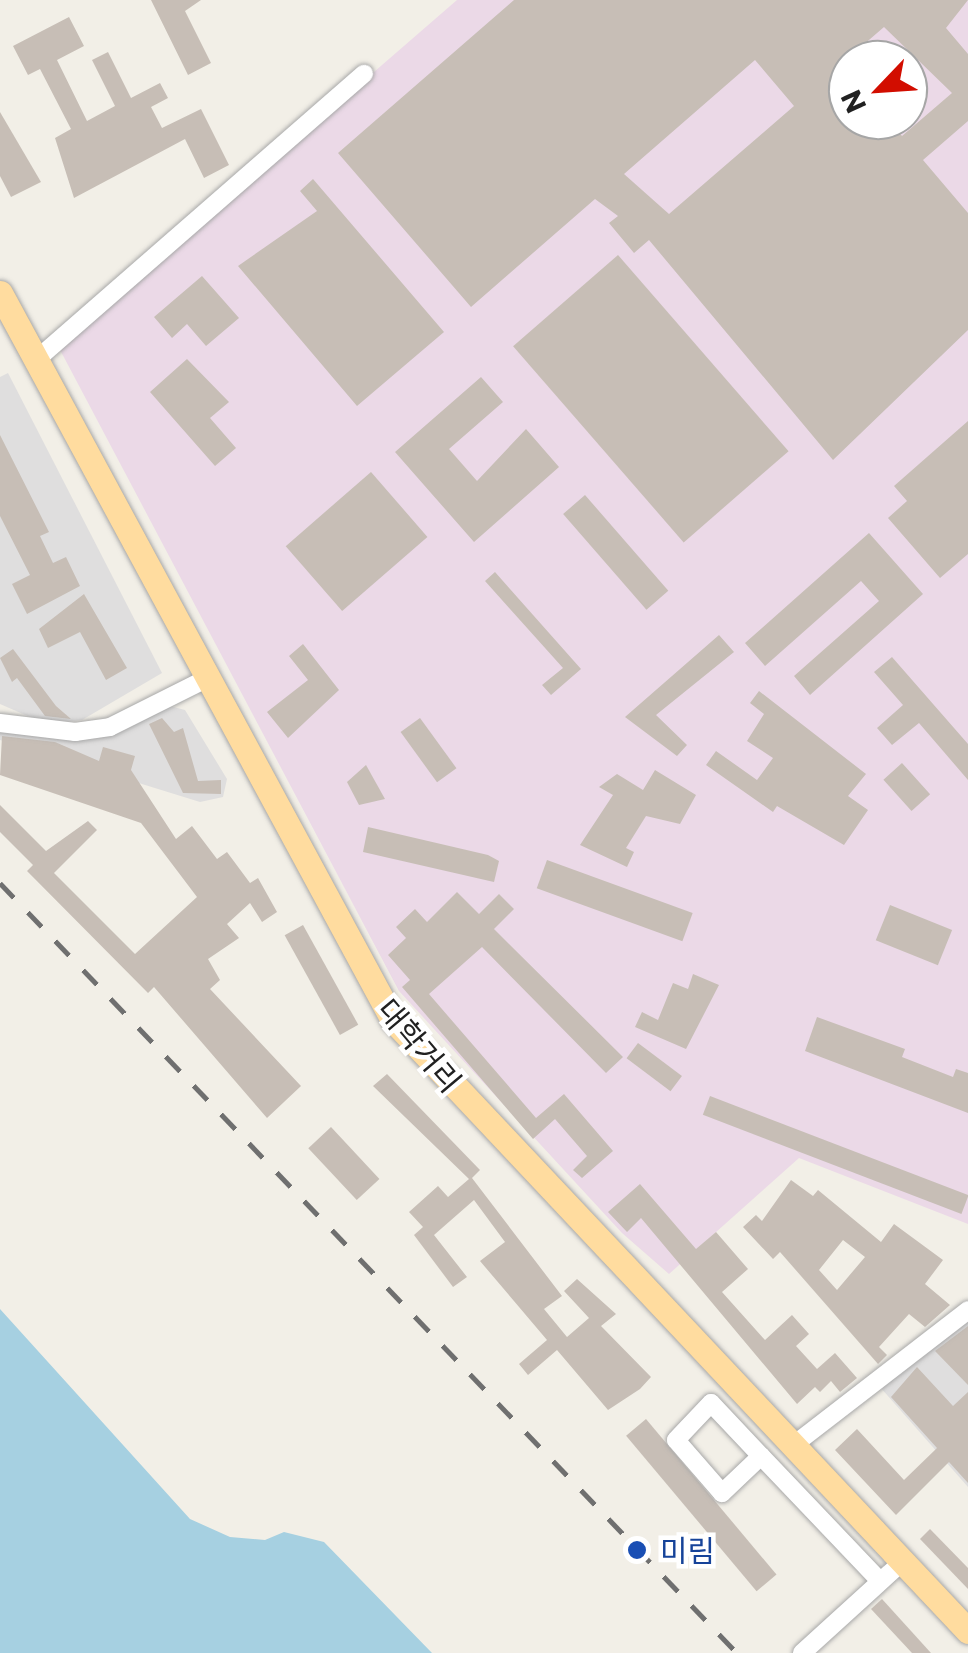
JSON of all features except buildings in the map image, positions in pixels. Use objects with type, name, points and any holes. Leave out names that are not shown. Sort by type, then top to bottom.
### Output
[{"type":"main road","name":"대학거리","points":[[0,293],[393,1020],[968,1631]]},
{"type":"street","points":[[36,358],[364,74]]},
{"type":"street","points":[[0,723],[75,732],[110,726],[210,677]]},
{"type":"street","points":[[790,1446],[968,1310]]},
{"type":"street","points":[[761,1456],[722,1493],[676,1440],[711,1404],[761,1456],[880,1581]]},
{"type":"street","points":[[802,1653],[902,1562]]},
{"type":"shaded area","points":[[457,0],[968,0],[968,1224],[799,1158],[669,1274],[622,1233],[399,991],[58,346]]},
{"type":"shaded area","points":[[8,373],[162,673],[82,720],[46,724],[0,704],[0,377]]},
{"type":"shaded area","points":[[170,706],[185,710],[227,779],[223,797],[200,802],[0,740],[0,726],[76,740]]},
{"type":"shaded area","points":[[968,1318],[968,1487],[880,1387]]},
{"type":"water","points":[[0,1309],[190,1519],[230,1537],[265,1540],[284,1532],[324,1542],[432,1653],[0,1653]]},
{"type":"railway","points":[[0,883],[737,1653]]},
{"type":"place","name":"미림","points":[[637,1550]]}]
